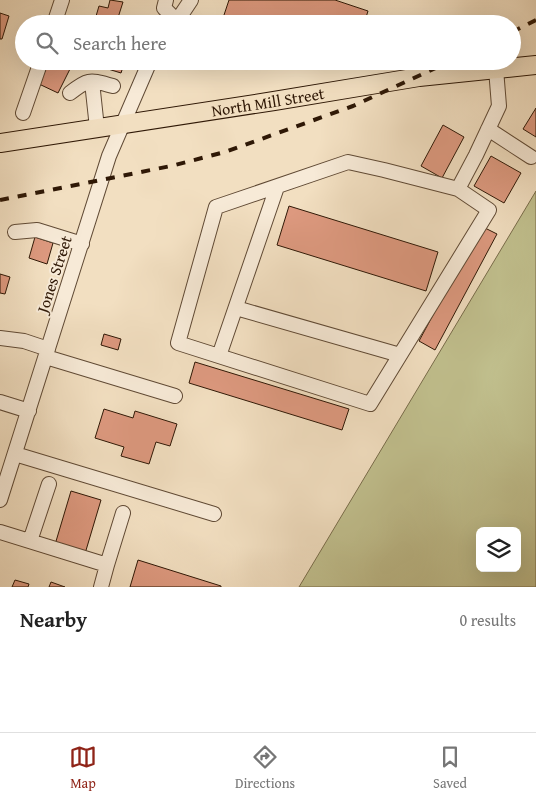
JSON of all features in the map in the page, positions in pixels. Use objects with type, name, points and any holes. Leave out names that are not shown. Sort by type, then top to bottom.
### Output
[{"type":"main road","name":"North Mill Street","points":[[521,66],[536,65]]},
{"type":"main road","name":"North Mill Street","points":[[0,143],[419,77],[486,70]]},
{"type":"street","points":[[57,15],[62,0]]},
{"type":"street","points":[[166,0],[164,8],[170,15]]},
{"type":"street","points":[[181,15],[191,0]]},
{"type":"street","points":[[23,114],[38,70]]},
{"type":"street","name":"Jones Street","points":[[0,500],[109,156],[146,70]]},
{"type":"street","points":[[458,189],[499,106],[496,70]]},
{"type":"street","points":[[70,94],[85,82],[113,86]]},
{"type":"street","points":[[92,82],[97,128]]},
{"type":"street","points":[[488,129],[531,157]]},
{"type":"street","points":[[348,162],[458,189],[489,210],[370,404],[178,343],[216,207],[348,162]]},
{"type":"street","points":[[219,356],[277,187]]},
{"type":"street","points":[[15,232],[37,230],[82,244]]},
{"type":"street","points":[[236,308],[400,355]]},
{"type":"street","points":[[0,338],[24,341],[47,353],[175,396]]},
{"type":"street","points":[[0,402],[29,411]]},
{"type":"street","points":[[15,454],[214,514]]},
{"type":"street","points":[[30,541],[48,484]]},
{"type":"street","points":[[101,587],[123,513]]},
{"type":"street","points":[[0,532],[107,565]]},
{"type":"shaded area","points":[[536,191],[536,587],[299,587]]},
{"type":"building","points":[[110,0],[123,2],[119,15],[96,15],[99,6],[108,8]]},
{"type":"building","points":[[229,0],[335,0],[368,11],[367,15],[224,15]]},
{"type":"building","points":[[0,13],[9,16],[2,39],[0,39]]},
{"type":"building","points":[[46,70],[70,70],[58,93],[39,84]]},
{"type":"building","points":[[111,70],[122,70],[121,73]]},
{"type":"building","points":[[536,108],[536,137],[523,129]]},
{"type":"building","points":[[443,125],[464,137],[442,178],[421,166]]},
{"type":"building","points":[[491,156],[521,173],[504,203],[474,186]]},
{"type":"building","points":[[289,206],[438,252],[426,291],[277,245]]},
{"type":"building","points":[[481,226],[497,234],[435,350],[419,341]]},
{"type":"building","points":[[35,237],[53,243],[47,264],[29,258]]},
{"type":"building","points":[[0,274],[10,277],[5,294],[0,293]]},
{"type":"building","points":[[104,334],[121,339],[118,350],[101,345]]},
{"type":"building","points":[[195,362],[349,409],[342,430],[189,383]]},
{"type":"building","points":[[104,409],[133,418],[135,411],[177,424],[170,446],[156,442],[149,464],[121,456],[124,447],[95,438]]},
{"type":"building","points":[[71,491],[101,500],[84,557],[54,548]]},
{"type":"building","points":[[138,560],[221,586],[221,587],[130,587]]},
{"type":"building","points":[[15,580],[29,584],[28,587],[12,587]]},
{"type":"building","points":[[51,582],[65,587],[49,587]]},
{"type":"railway","points":[[521,28],[536,20]]},
{"type":"railway","points":[[0,200],[171,166],[225,152],[353,106],[431,70]]}]
